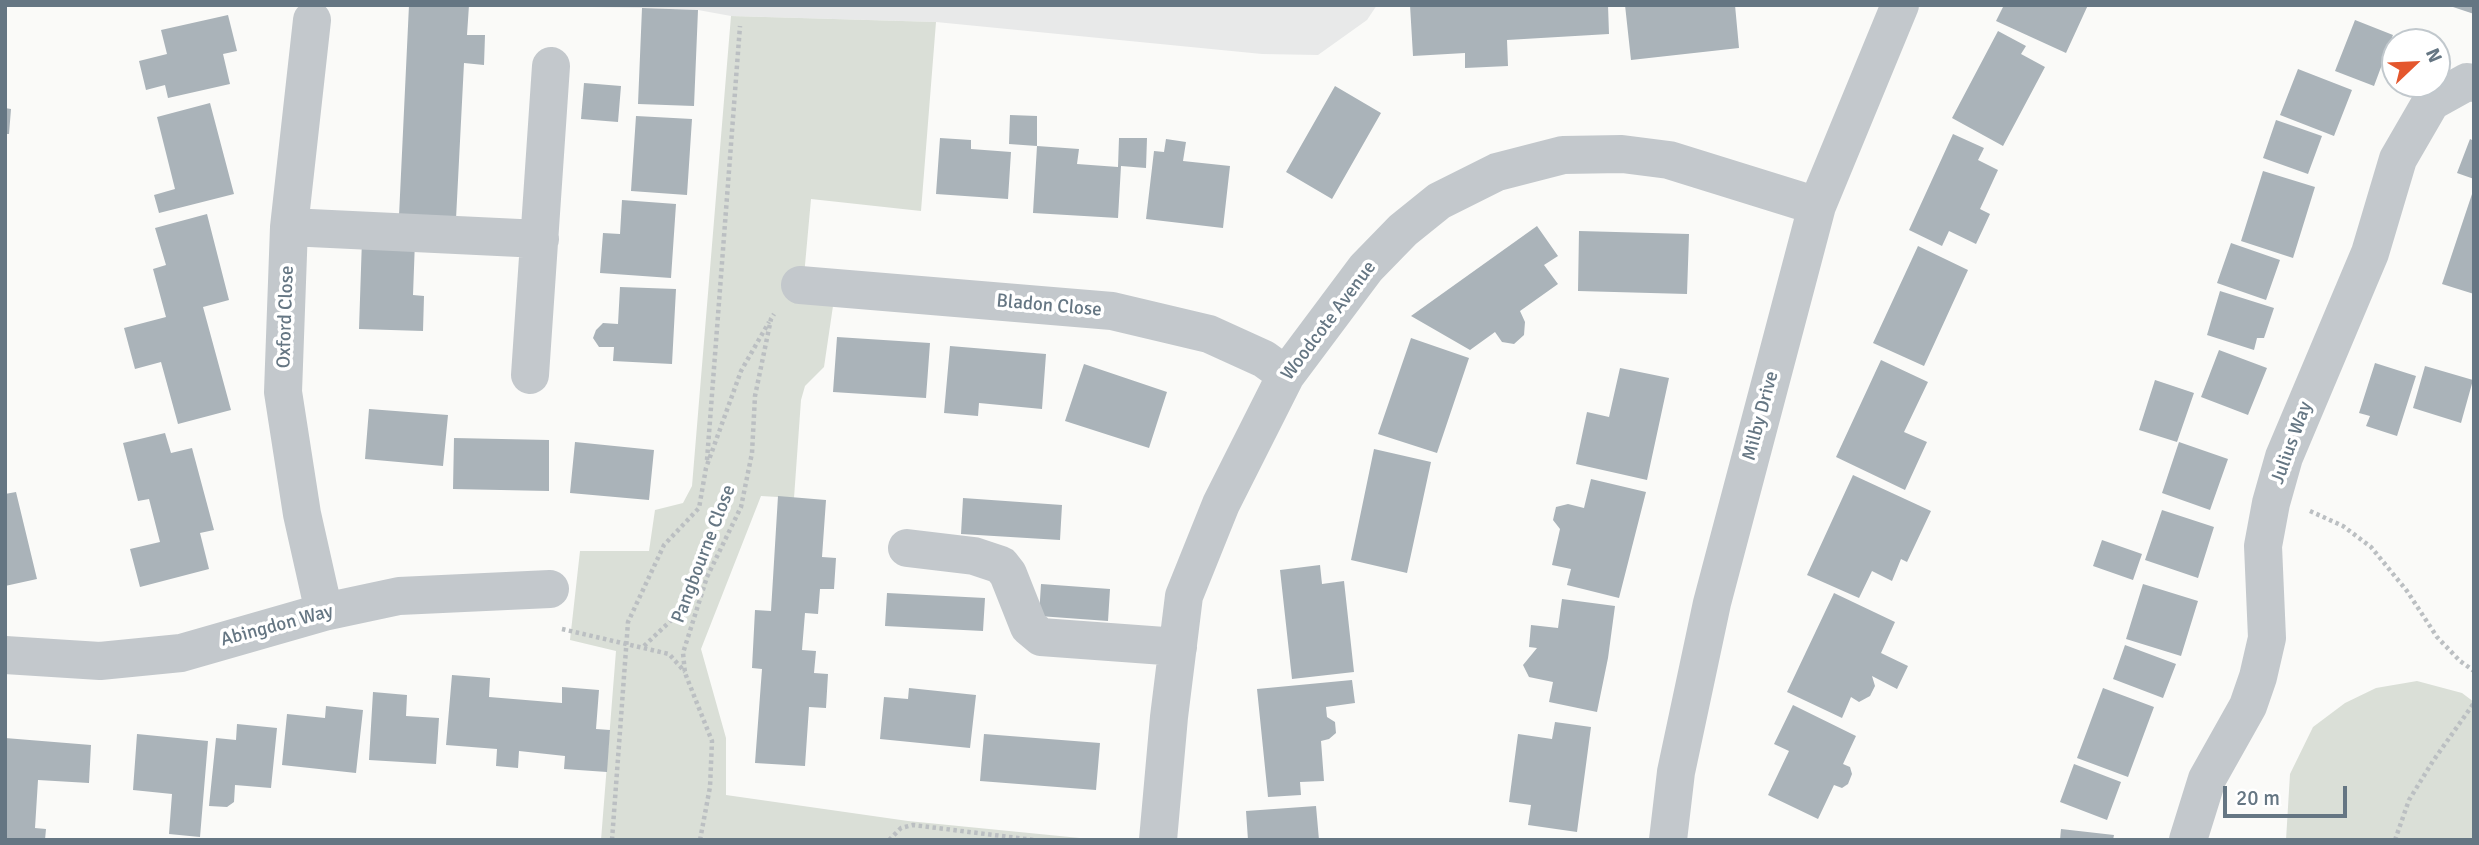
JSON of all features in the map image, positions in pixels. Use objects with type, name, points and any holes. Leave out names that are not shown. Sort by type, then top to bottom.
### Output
[{"type":"street","name":"Milby Drive","points":[[1668,840],[1676,772],[1712,603],[1818,206],[1900,5]]},
{"type":"street","name":"Oxford Close","points":[[312,20],[289,227],[283,392],[302,514],[324,612]]},
{"type":"street","points":[[530,375],[551,66]]},
{"type":"street","name":"Julius Way","points":[[2188,840],[2207,779],[2248,706],[2258,677],[2267,638],[2263,546],[2284,457],[2370,253],[2398,159],[2431,102],[2467,82],[2474,83]]},
{"type":"street","name":"Woodcote Avenue","points":[[1158,840],[1168,717],[1184,596],[1193,573],[1221,504],[1286,375],[1366,268],[1402,230],[1439,201],[1497,172],[1563,155],[1622,154],[1670,160],[1818,206]]},
{"type":"street","points":[[289,227],[540,239]]},
{"type":"street","name":"Bladon Close","points":[[800,285],[1112,311],[1209,334],[1265,359],[1286,375]]},
{"type":"street","points":[[907,548],[974,556],[1001,565],[1008,575],[1029,627],[1041,637],[1178,647]]},
{"type":"street","name":"Abingdon Way","points":[[5,655],[100,662],[181,653],[324,612],[399,596],[550,589]]},
{"type":"path","points":[[612,840],[628,622],[664,545],[699,509],[706,468],[740,26]]},
{"type":"path","name":"Pangbourne Close","points":[[700,840],[710,787],[712,741],[685,673],[683,653],[702,591],[741,507],[752,453],[755,397],[771,319],[800,285]]},
{"type":"path","points":[[706,468],[741,371],[771,319]]},
{"type":"path","points":[[2271,503],[2317,513],[2343,526],[2371,547],[2407,591],[2437,637],[2460,661],[2474,671]]},
{"type":"path","points":[[550,589],[545,625],[669,654],[685,673]]},
{"type":"path","points":[[643,647],[702,591]]},
{"type":"path","points":[[2395,840],[2409,800],[2474,703]]},
{"type":"path","points":[[889,840],[901,828],[912,825],[1034,840]]},
{"type":"shaded area","points":[[488,5],[1377,5],[1367,20],[1318,55],[1262,54],[936,22],[731,16],[698,10]]},
{"type":"shaded area","points":[[731,16],[936,22],[921,211],[811,199],[802,298],[833,306],[824,367],[805,386],[801,400],[794,498],[761,496],[701,649],[726,738],[726,795],[908,821],[1100,840],[601,840],[616,651],[570,640],[580,551],[649,551],[655,510],[683,503],[692,486]]},
{"type":"shaded area","points":[[2417,681],[2462,693],[2474,702],[2474,840],[2286,840],[2290,774],[2313,727],[2345,703],[2376,688]]},
{"type":"building","points":[[409,5],[469,5],[467,35],[485,35],[484,65],[464,63],[456,219],[399,216]]},
{"type":"building","points":[[1410,5],[1608,5],[1609,34],[1507,40],[1508,66],[1465,68],[1465,53],[1413,56]]},
{"type":"building","points":[[1625,5],[1735,5],[1739,48],[1631,60]]},
{"type":"building","points":[[2004,5],[2088,5],[2066,53],[1996,21]]},
{"type":"building","points":[[2474,5],[2474,14],[2450,6]]},
{"type":"building","points":[[642,8],[698,10],[694,106],[638,104]]},
{"type":"building","points":[[228,15],[237,51],[223,54],[230,84],[168,98],[165,85],[146,90],[139,61],[167,54],[161,30]]},
{"type":"building","points":[[2355,20],[2381,30],[2381,67],[2374,86],[2335,71]]},
{"type":"building","points":[[1998,31],[2026,46],[2021,54],[2045,67],[2003,146],[1952,118]]},
{"type":"building","points":[[2298,69],[2352,90],[2334,136],[2280,115]]},
{"type":"building","points":[[584,83],[621,86],[618,122],[581,119]]},
{"type":"building","points":[[1335,86],[1381,113],[1332,199],[1286,172]]},
{"type":"building","points":[[210,103],[234,194],[159,213],[154,195],[175,189],[157,117]]},
{"type":"building","points":[[5,108],[11,109],[9,134],[5,134]]},
{"type":"building","points":[[1010,115],[1037,116],[1037,146],[1009,144]]},
{"type":"building","points":[[636,116],[692,119],[687,195],[631,191]]},
{"type":"building","points":[[2276,120],[2322,136],[2308,174],[2263,158]]},
{"type":"building","points":[[1953,134],[1984,148],[1978,160],[1998,170],[1980,209],[1990,214],[1976,244],[1949,231],[1942,246],[1909,230]]},
{"type":"building","points":[[940,138],[971,140],[971,149],[1011,152],[1008,199],[936,194]]},
{"type":"building","points":[[1119,138],[1147,138],[1146,168],[1121,166],[1118,218],[1033,213],[1037,146],[1079,149],[1077,164],[1118,167]]},
{"type":"building","points":[[1166,139],[1186,142],[1183,161],[1230,166],[1223,228],[1146,219],[1154,151],[1164,152]]},
{"type":"building","points":[[2470,139],[2474,141],[2474,179],[2457,173]]},
{"type":"building","points":[[2263,171],[2315,187],[2293,258],[2241,241]]},
{"type":"building","points":[[2474,188],[2474,294],[2442,284]]},
{"type":"building","points":[[622,200],[676,204],[671,278],[600,273],[603,233],[620,234]]},
{"type":"building","points":[[207,214],[229,300],[203,307],[231,410],[178,424],[161,362],[135,369],[124,328],[166,317],[153,269],[166,265],[155,228]]},
{"type":"building","points":[[1537,226],[1558,256],[1544,265],[1558,284],[1520,311],[1525,322],[1524,335],[1514,344],[1502,342],[1495,332],[1470,350],[1411,316]]},
{"type":"building","points":[[1579,231],[1689,234],[1687,294],[1578,291]]},
{"type":"building","points":[[362,239],[415,241],[413,295],[424,296],[423,331],[359,329]]},
{"type":"building","points":[[2231,243],[2280,260],[2266,300],[2217,283]]},
{"type":"building","points":[[1918,246],[1968,270],[1924,366],[1873,343]]},
{"type":"building","points":[[620,287],[676,289],[672,364],[613,361],[614,347],[599,347],[593,338],[596,330],[603,323],[618,324]]},
{"type":"building","points":[[2220,291],[2274,308],[2264,338],[2257,338],[2254,350],[2207,335]]},
{"type":"building","points":[[837,337],[930,343],[926,398],[833,392]]},
{"type":"building","points":[[1411,338],[1469,358],[1437,453],[1378,434]]},
{"type":"building","points":[[950,346],[1046,354],[1042,409],[979,403],[978,416],[944,413]]},
{"type":"building","points":[[2219,350],[2267,368],[2248,415],[2201,397]]},
{"type":"building","points":[[1881,360],[1928,382],[1904,432],[1927,442],[1905,490],[1836,457]]},
{"type":"building","points":[[2375,363],[2416,376],[2397,436],[2366,426],[2370,416],[2359,413]]},
{"type":"building","points":[[1084,364],[1167,392],[1149,448],[1065,421]]},
{"type":"building","points":[[2425,366],[2473,380],[2461,423],[2413,408]]},
{"type":"building","points":[[1620,368],[1669,378],[1647,480],[1576,464],[1587,412],[1609,417]]},
{"type":"building","points":[[2155,380],[2194,393],[2177,442],[2139,430]]},
{"type":"building","points":[[369,409],[448,415],[443,466],[365,459]]},
{"type":"building","points":[[165,433],[171,453],[192,448],[214,530],[200,533],[209,569],[140,587],[130,549],[160,542],[149,499],[138,501],[123,443]]},
{"type":"building","points":[[454,438],[549,440],[549,491],[453,489]]},
{"type":"building","points":[[575,442],[654,450],[649,500],[570,493]]},
{"type":"building","points":[[2179,442],[2228,459],[2210,510],[2162,493]]},
{"type":"building","points":[[1374,449],[1431,462],[1407,573],[1351,560]]},
{"type":"building","points":[[1853,475],[1931,511],[1907,562],[1901,559],[1892,581],[1872,571],[1859,598],[1807,575]]},
{"type":"building","points":[[1591,479],[1646,492],[1619,598],[1567,585],[1571,569],[1552,565],[1560,529],[1553,520],[1556,507],[1568,504],[1584,508]]},
{"type":"building","points":[[16,492],[37,579],[5,586],[5,494]]},
{"type":"building","points":[[778,496],[826,500],[822,557],[836,558],[834,589],[820,589],[818,614],[805,613],[802,650],[816,651],[814,673],[828,674],[826,708],[809,707],[805,766],[755,763],[762,669],[752,668],[755,610],[771,611]]},
{"type":"building","points":[[963,498],[1062,505],[1060,540],[961,534]]},
{"type":"building","points":[[2162,510],[2214,527],[2198,578],[2145,560]]},
{"type":"building","points":[[2102,540],[2142,554],[2133,580],[2093,566]]},
{"type":"building","points":[[1320,565],[1322,584],[1344,581],[1354,672],[1292,679],[1280,570]]},
{"type":"building","points":[[1041,584],[1110,589],[1108,621],[1039,616]]},
{"type":"building","points":[[2143,584],[2198,601],[2181,656],[2126,639]]},
{"type":"building","points":[[887,593],[985,598],[983,631],[885,626]]},
{"type":"building","points":[[1834,593],[1895,622],[1881,653],[1908,666],[1897,689],[1872,676],[1875,686],[1870,696],[1859,702],[1851,697],[1842,718],[1787,692]]},
{"type":"building","points":[[1562,599],[1615,606],[1597,712],[1549,702],[1553,682],[1529,677],[1523,665],[1537,648],[1529,647],[1531,625],[1558,628]]},
{"type":"building","points":[[2125,645],[2176,664],[2163,698],[2113,679]]},
{"type":"building","points":[[452,675],[490,678],[489,697],[562,703],[562,687],[599,690],[596,729],[610,730],[607,772],[564,769],[565,756],[519,751],[518,768],[496,766],[497,749],[446,745]]},
{"type":"building","points":[[1352,680],[1355,703],[1326,707],[1327,717],[1335,722],[1336,733],[1321,741],[1324,781],[1300,782],[1301,795],[1268,797],[1257,689]]},
{"type":"building","points":[[909,688],[976,695],[970,748],[880,739],[884,697],[908,699]]},
{"type":"building","points":[[2103,688],[2154,707],[2128,777],[2077,758]]},
{"type":"building","points":[[373,692],[407,695],[406,716],[439,718],[436,764],[369,760]]},
{"type":"building","points":[[1793,705],[1856,736],[1843,764],[1850,767],[1852,774],[1848,784],[1842,788],[1834,785],[1818,819],[1768,795],[1789,751],[1774,744]]},
{"type":"building","points":[[326,706],[363,710],[356,773],[282,765],[287,714],[325,718]]},
{"type":"building","points":[[1555,722],[1591,727],[1577,832],[1528,825],[1531,805],[1509,802],[1518,734],[1552,739]]},
{"type":"building","points":[[237,724],[277,728],[271,788],[235,785],[234,802],[227,807],[209,806],[216,738],[236,740]]},
{"type":"building","points":[[137,734],[208,741],[200,837],[169,834],[172,794],[133,790]]},
{"type":"building","points":[[984,734],[1100,743],[1096,790],[980,781]]},
{"type":"building","points":[[5,738],[91,745],[89,783],[38,780],[35,828],[46,829],[45,840],[5,840]]},
{"type":"building","points":[[2074,764],[2121,782],[2107,820],[2060,802]]},
{"type":"building","points":[[1316,806],[1319,840],[1248,840],[1246,811]]},
{"type":"building","points":[[2061,829],[2114,835],[2113,840],[2060,840]]}]
